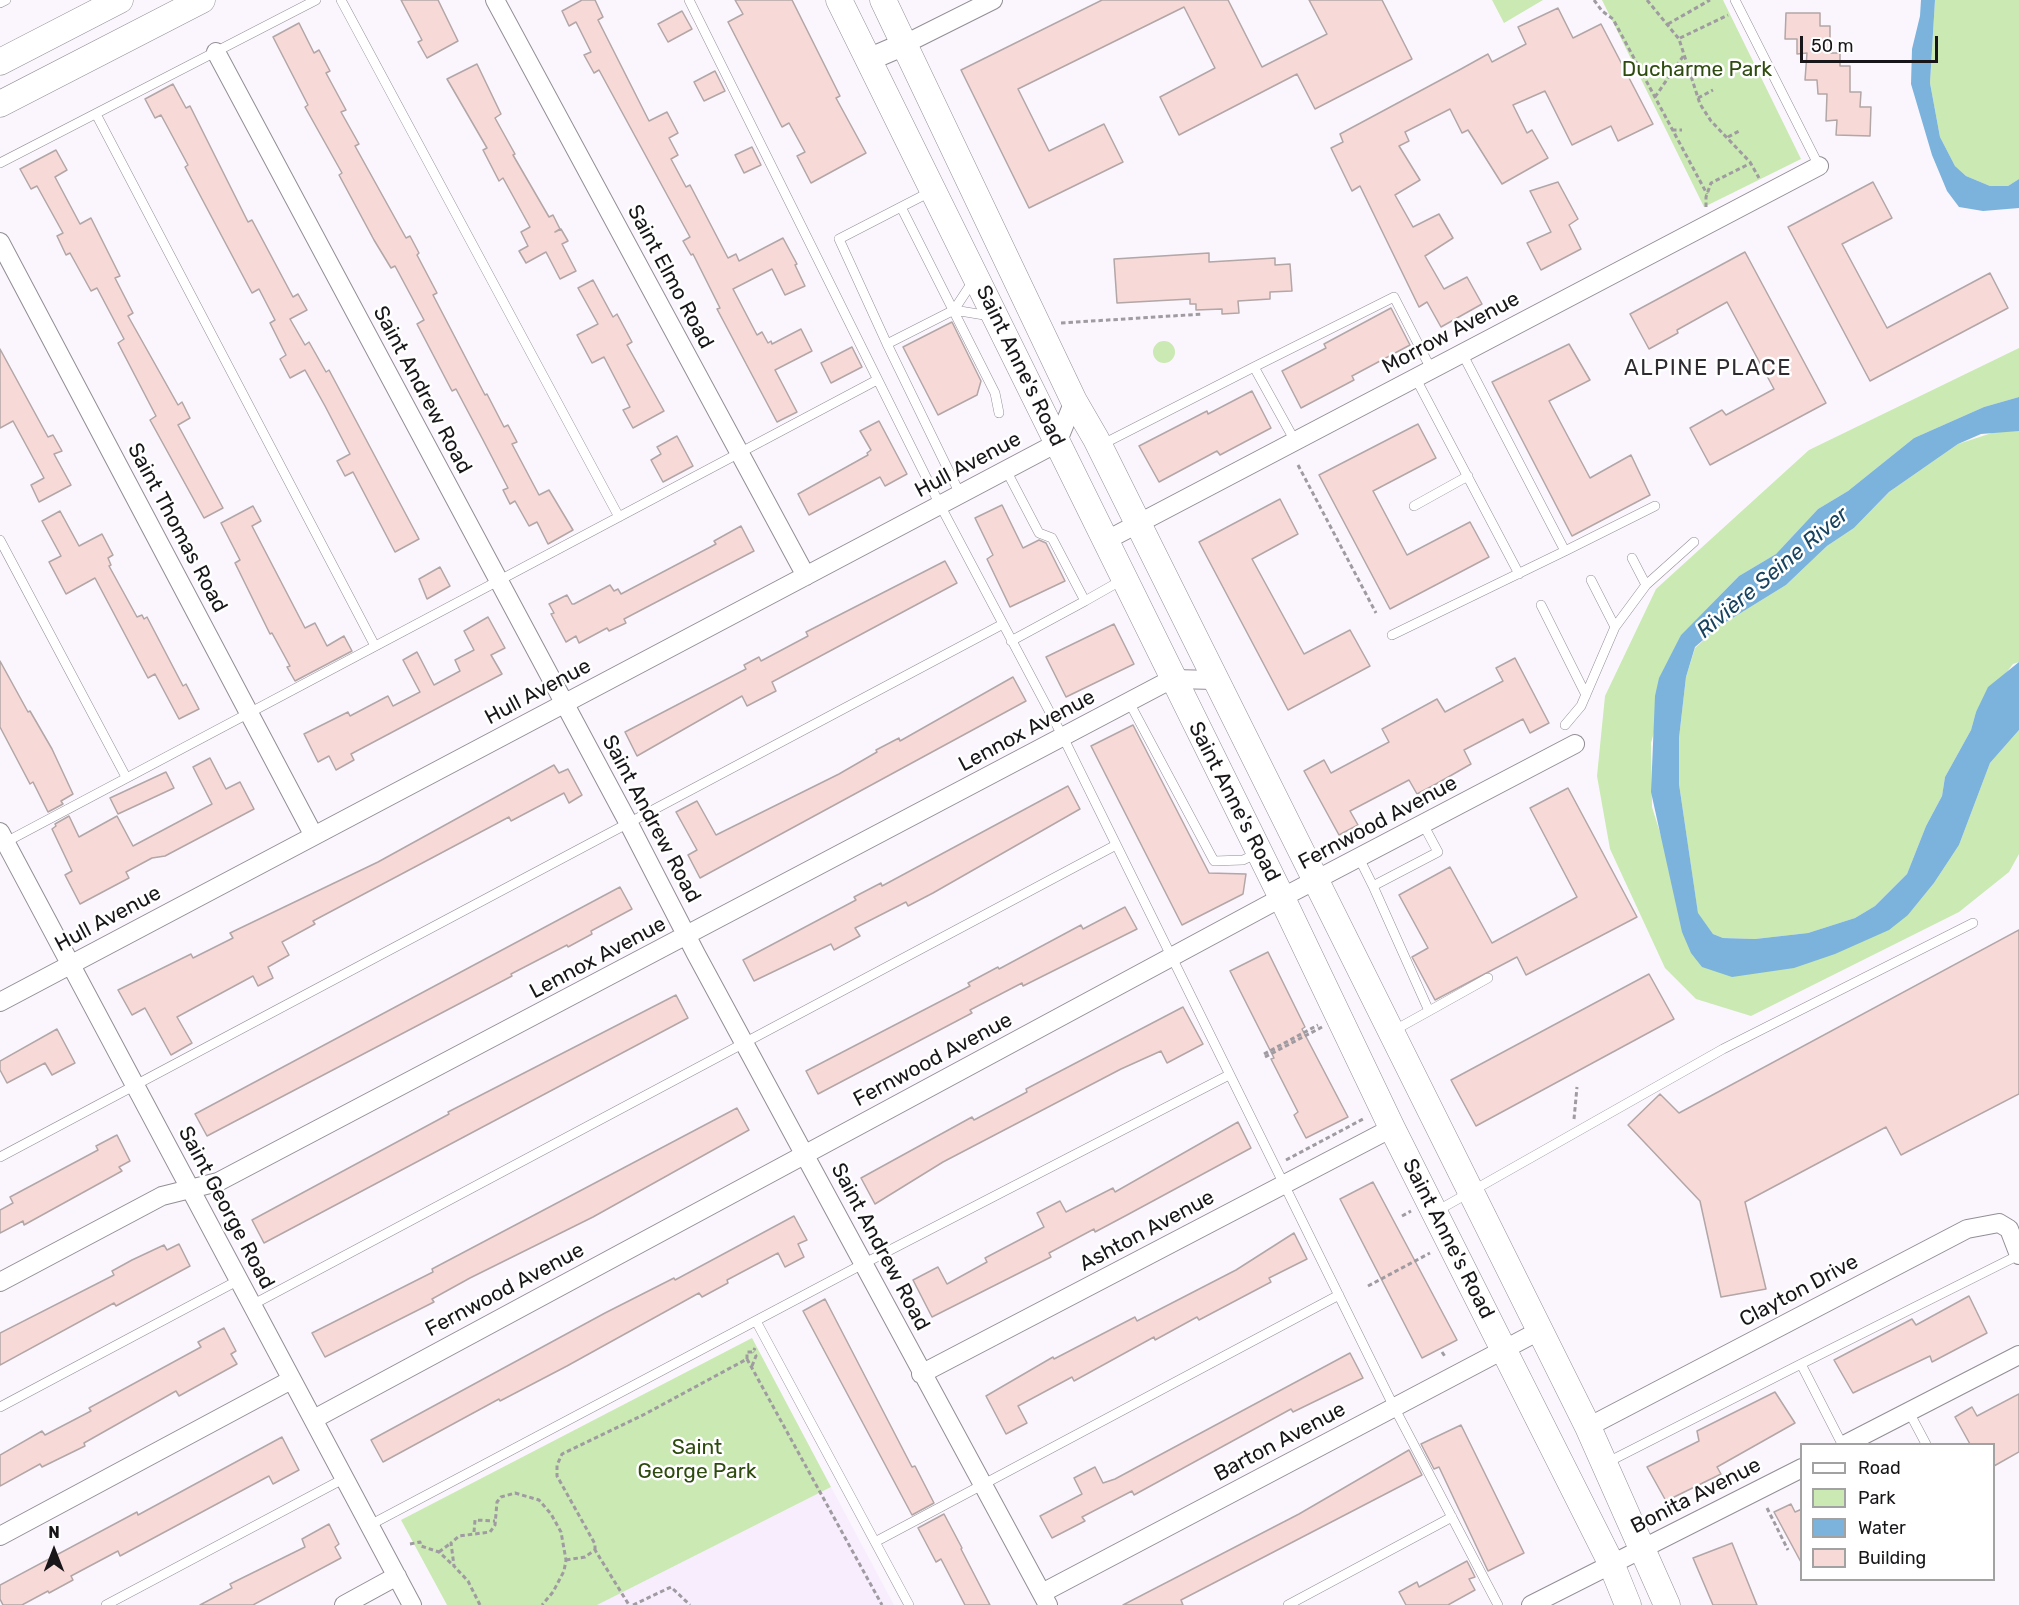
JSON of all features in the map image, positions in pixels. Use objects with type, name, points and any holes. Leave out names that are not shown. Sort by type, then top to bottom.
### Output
[{"type":"main road","points":[[0,62],[120,0]]},
{"type":"main road","points":[[0,104],[202,0]]},
{"type":"main road","name":"Saint Anne's Road","points":[[839,0],[870,59],[1172,679],[1260,853],[1392,1128],[1611,1563],[1628,1605]]},
{"type":"main road","name":"Saint Anne's Road","points":[[883,0],[1074,401],[1099,446],[1588,1427],[1644,1550],[1666,1605]]},
{"type":"main road","points":[[976,276],[992,274],[1017,284]]},
{"type":"street","name":"Saint Elmo Road","points":[[495,0],[806,576]]},
{"type":"street","points":[[870,59],[993,0]]},
{"type":"street","name":"Saint Andrew Road","points":[[216,52],[921,1374],[1045,1599]]},
{"type":"street","name":"Morrow Avenue","points":[[1105,541],[1819,166]]},
{"type":"street","name":"Saint Thomas Road","points":[[0,242],[314,836]]},
{"type":"street","points":[[1057,443],[1074,401]]},
{"type":"street","name":"Hull Avenue","points":[[0,1002],[1057,443]]},
{"type":"street","name":"Lennox Avenue","points":[[0,1282],[162,1196],[218,1182],[1172,679],[1216,680]]},
{"type":"street","name":"Fernwood Avenue","points":[[314,1419],[1282,898],[1575,744]]},
{"type":"street","name":"Saint George Road","points":[[2,839],[71,964],[237,1281],[314,1419],[412,1605]]},
{"type":"street","name":"Ashton Avenue","points":[[921,1374],[1392,1128]]},
{"type":"street","name":"Clayton Drive","points":[[1588,1427],[1967,1229],[1998,1223],[2009,1229],[2019,1255]]},
{"type":"street","name":"Barton Avenue","points":[[1045,1599],[1394,1407],[1539,1331]]},
{"type":"street","points":[[1854,1442],[2019,1355]]},
{"type":"street","points":[[0,1536],[291,1380]]},
{"type":"street","name":"Bonita Avenue","points":[[1531,1605],[1611,1563],[1644,1550],[1800,1469]]},
{"type":"street","points":[[344,1605],[397,1576]]},
{"type":"lane","points":[[0,3],[6,0]]},
{"type":"lane","points":[[0,163],[316,0]]},
{"type":"lane","points":[[341,0],[619,517]]},
{"type":"lane","points":[[689,0],[939,505],[1063,737],[1170,958],[1276,1166],[1394,1407],[1498,1605]]},
{"type":"lane","points":[[1735,0],[1819,166]]},
{"type":"lane","points":[[96,114],[375,646]]},
{"type":"lane","points":[[934,190],[839,239],[960,494]]},
{"type":"lane","points":[[900,207],[995,393],[999,413]]},
{"type":"lane","points":[[887,344],[954,310],[976,276]]},
{"type":"lane","points":[[1099,446],[1394,297],[1423,373],[1468,476],[1520,574]]},
{"type":"lane","points":[[954,310],[995,317]]},
{"type":"lane","points":[[1462,352],[1565,551]]},
{"type":"lane","points":[[1254,367],[1295,441]]},
{"type":"lane","points":[[2,839],[126,777],[877,380]]},
{"type":"lane","points":[[1006,470],[1040,533],[1052,538],[1085,601]]},
{"type":"lane","points":[[1414,506],[1468,476]]},
{"type":"lane","points":[[1392,634],[1520,574],[1655,506]]},
{"type":"lane","points":[[0,540],[126,777]]},
{"type":"lane","points":[[1565,725],[1581,706],[1615,627],[1646,585],[1694,542]]},
{"type":"lane","points":[[1632,558],[1646,585]]},
{"type":"lane","points":[[1011,641],[1124,579]]},
{"type":"lane","points":[[1591,580],[1615,627]]},
{"type":"lane","points":[[1541,605],[1586,695]]},
{"type":"lane","points":[[0,1157],[1003,624]]},
{"type":"lane","points":[[1129,702],[1214,861],[1243,860],[1260,853]]},
{"type":"lane","points":[[1373,886],[1438,852],[1423,824]]},
{"type":"lane","points":[[252,1305],[746,1044],[1116,844]]},
{"type":"lane","points":[[1359,858],[1429,1011]]},
{"type":"lane","points":[[1435,1212],[1471,1194],[1723,1049],[1863,981],[1973,923]]},
{"type":"lane","points":[[1390,1032],[1488,978]]},
{"type":"lane","points":[[370,1525],[863,1264],[1229,1075]]},
{"type":"lane","points":[[1604,1464],[2019,1255]]},
{"type":"lane","points":[[0,1407],[237,1281]]},
{"type":"lane","points":[[875,1542],[1339,1295]]},
{"type":"lane","points":[[756,1321],[909,1605]]},
{"type":"lane","points":[[1801,1364],[1854,1442]]},
{"type":"lane","points":[[1909,1412],[1925,1443]]},
{"type":"lane","points":[[106,1605],[345,1478]]},
{"type":"lane","points":[[1288,1605],[1452,1517]]},
{"type":"path","points":[[1594,0],[1602,11],[1613,19],[1707,194]]},
{"type":"path","points":[[1647,0],[1679,39],[1698,98],[1711,121],[1751,162],[1761,183]]},
{"type":"path","points":[[1668,24],[1710,0]]},
{"type":"path","points":[[1679,39],[1728,15],[1724,8]]},
{"type":"path","points":[[1655,97],[1684,55]]},
{"type":"path","points":[[1687,67],[1710,69]]},
{"type":"path","points":[[1698,98],[1713,90]]},
{"type":"path","points":[[1672,130],[1682,130]]},
{"type":"path","points":[[1728,137],[1741,130]]},
{"type":"path","points":[[1706,212],[1707,194],[1711,183],[1751,162]]},
{"type":"path","points":[[1060,323],[1203,314]]},
{"type":"path","points":[[1299,465],[1376,613]]},
{"type":"path","points":[[1265,1056],[1324,1024]]},
{"type":"path","points":[[1276,1166],[1331,1133],[1369,1116]]},
{"type":"path","points":[[1368,1286],[1436,1250]]},
{"type":"path","points":[[690,1605],[671,1587],[631,1605],[595,1550],[596,1544],[557,1476],[557,1465],[562,1454],[645,1414],[747,1359],[750,1351],[756,1356],[752,1367]]},
{"type":"path","points":[[1442,1352],[1446,1359]]},
{"type":"path","points":[[747,1359],[882,1605]]},
{"type":"path","points":[[439,1552],[459,1536],[474,1532],[490,1532],[495,1521],[497,1502],[501,1497],[515,1493],[539,1500],[552,1514],[561,1532],[566,1560],[553,1593],[542,1605]]},
{"type":"path","points":[[1767,1508],[1788,1550]]},
{"type":"path","points":[[474,1532],[475,1520],[495,1521]]},
{"type":"path","points":[[410,1544],[420,1542],[421,1546],[439,1552],[468,1581],[480,1605]]},
{"type":"path","points":[[451,1543],[454,1566]]},
{"type":"path","points":[[566,1560],[585,1557],[595,1550]]},
{"type":"shaded area","points":[[831,1487],[894,1605],[597,1605],[617,1594]]},
{"type":"green space","points":[[1492,0],[1543,0],[1504,23]]},
{"type":"green space","name":"Ducharme Park","points":[[1602,0],[1723,0],[1801,159],[1704,207]]},
{"type":"green space","points":[[1935,0],[2019,0],[2019,179],[2008,186],[1990,186],[1966,176],[1955,166],[1940,137],[1930,83]]},
{"type":"green space","points":[[1160,341],[1168,341],[1175,348],[1175,356],[1168,363],[1160,363],[1153,356],[1153,348]]},
{"type":"green space","points":[[2019,348],[2019,397],[1984,407],[1914,438],[1848,491],[1818,509],[1776,554],[1739,576],[1681,635],[1651,743],[1652,807],[1702,967],[1908,915],[1934,883],[1959,845],[1990,763],[2019,730],[2019,854],[2009,872],[1959,912],[1751,1016],[1696,999],[1665,968],[1610,849],[1597,776],[1605,696],[1656,589],[1809,450]]},
{"type":"green space","points":[[1998,431],[2019,431],[2019,662],[2013,664],[1976,712],[1971,730],[1945,777],[1942,796],[1926,826],[1907,874],[1875,906],[1855,918],[1808,933],[1755,939],[1723,938],[1713,934],[1698,914],[1679,784],[1679,738],[1686,677],[1695,648],[1718,627],[1786,585],[1827,546],[1854,528],[1889,492],[1958,444]]},
{"type":"green space","name":"Saint George Park","points":[[752,1338],[831,1487],[597,1605],[447,1605],[401,1520]]},
{"type":"water","points":[[1921,0],[1935,0],[1930,83],[1940,137],[1955,166],[1966,176],[1990,186],[2008,186],[2019,179],[2019,208],[1983,211],[1959,207],[1947,191],[1932,155],[1911,84],[1912,49],[1920,16]]},
{"type":"water","name":"Rivière Seine River","points":[[2019,397],[2019,431],[1981,434],[1958,444],[1889,492],[1854,528],[1827,546],[1786,585],[1718,627],[1695,647],[1686,677],[1679,738],[1679,784],[1698,913],[1713,934],[1723,938],[1755,939],[1808,933],[1855,918],[1875,906],[1907,874],[1926,826],[1942,796],[1945,777],[1971,730],[1976,712],[1988,687],[2019,662],[2019,730],[1990,763],[1959,845],[1934,883],[1908,915],[1889,930],[1835,954],[1794,968],[1732,977],[1702,967],[1691,953],[1682,932],[1651,792],[1655,696],[1659,678],[1681,635],[1739,576],[1776,554],[1818,509],[1848,491],[1914,438],[1984,407]]},
{"type":"building","points":[[401,0],[438,0],[458,41],[427,58],[418,42],[422,40]]},
{"type":"building","points":[[582,0],[595,0],[603,17],[598,20],[649,121],[667,112],[678,133],[669,138],[678,155],[671,159],[686,187],[690,185],[728,258],[736,254],[739,261],[783,238],[797,264],[795,265],[805,286],[785,295],[772,269],[733,289],[757,335],[762,332],[768,343],[771,341],[772,344],[801,329],[812,351],[775,370],[797,412],[777,422],[717,309],[720,308],[693,254],[691,255],[683,241],[690,237],[599,70],[594,73],[584,55],[591,52],[576,22],[569,26],[562,11]]},
{"type":"building","points":[[735,0],[792,0],[840,96],[836,98],[866,153],[811,183],[797,156],[805,152],[789,123],[782,127],[728,22],[743,14]]},
{"type":"building","points":[[1102,0],[1228,0],[1262,67],[1327,34],[1309,0],[1382,0],[1412,59],[1315,109],[1297,74],[1179,135],[1160,97],[1215,68],[1184,7],[1018,89],[1049,151],[1104,124],[1123,162],[1029,208],[961,70]]},
{"type":"building","points":[[1558,8],[1573,38],[1601,24],[1653,124],[1618,141],[1611,126],[1572,145],[1545,91],[1513,105],[1527,133],[1532,130],[1548,158],[1502,184],[1468,130],[1462,133],[1450,109],[1405,132],[1409,141],[1399,146],[1420,180],[1395,195],[1413,227],[1439,214],[1453,238],[1425,256],[1444,289],[1467,277],[1482,304],[1441,327],[1427,302],[1419,307],[1360,186],[1352,191],[1331,148],[1343,142],[1340,134],[1488,54],[1492,62],[1526,44],[1518,27]]},
{"type":"building","points":[[682,11],[692,29],[668,42],[658,24]]},
{"type":"building","points":[[1786,13],[1820,13],[1820,26],[1830,26],[1830,53],[1840,53],[1840,66],[1850,66],[1850,92],[1861,92],[1860,107],[1871,107],[1870,136],[1836,135],[1837,120],[1826,121],[1827,94],[1818,94],[1817,80],[1805,80],[1807,53],[1797,54],[1797,39],[1785,39]]},
{"type":"building","points":[[299,23],[314,53],[319,50],[330,71],[326,73],[346,110],[341,112],[359,144],[355,146],[406,238],[410,236],[419,253],[417,255],[437,293],[433,295],[485,395],[487,394],[504,427],[508,425],[517,442],[512,444],[539,495],[549,490],[573,530],[548,544],[537,522],[529,526],[515,501],[510,504],[503,490],[508,488],[456,389],[452,391],[417,324],[424,320],[395,266],[391,268],[374,240],[339,175],[342,173],[305,107],[308,105],[273,37]]},
{"type":"building","points":[[477,64],[501,114],[495,118],[515,154],[513,155],[549,217],[553,215],[560,229],[555,232],[561,229],[568,241],[562,244],[576,271],[560,279],[546,252],[526,263],[519,251],[528,246],[521,232],[530,227],[503,178],[499,181],[483,150],[487,148],[447,79]]},
{"type":"building","points":[[715,71],[725,91],[704,101],[694,82]]},
{"type":"building","points":[[173,84],[186,108],[190,106],[248,222],[252,220],[293,297],[298,294],[307,310],[290,319],[305,345],[309,342],[326,372],[329,370],[419,539],[395,552],[353,472],[345,476],[337,461],[350,454],[325,406],[305,370],[290,378],[280,359],[286,355],[270,323],[275,320],[259,289],[252,293],[185,167],[188,165],[161,115],[155,118],[145,99]]},
{"type":"building","points":[[752,147],[761,165],[744,173],[735,155]]},
{"type":"building","points":[[56,150],[67,170],[55,177],[80,224],[91,218],[120,276],[115,278],[133,313],[128,316],[178,405],[182,402],[190,418],[178,425],[223,508],[204,518],[150,420],[156,416],[118,343],[124,339],[97,288],[91,291],[70,253],[66,255],[57,236],[63,233],[37,186],[31,189],[20,169]]},
{"type":"building","points":[[1558,182],[1578,219],[1569,225],[1581,249],[1541,270],[1527,243],[1551,232],[1530,191]]},
{"type":"building","points":[[1873,182],[1892,218],[1842,244],[1887,328],[1990,273],[2008,308],[1870,381],[1788,227]]},
{"type":"building","points":[[1745,252],[1826,403],[1710,465],[1690,428],[1722,410],[1726,415],[1774,389],[1727,302],[1677,330],[1678,333],[1649,349],[1630,314]]},
{"type":"building","points":[[1209,253],[1209,262],[1275,258],[1275,265],[1290,264],[1292,291],[1270,292],[1270,299],[1238,301],[1239,313],[1222,314],[1222,309],[1196,310],[1196,304],[1190,304],[1190,299],[1117,303],[1114,259]]},
{"type":"building","points":[[593,280],[613,317],[617,314],[632,342],[627,345],[664,411],[633,428],[623,410],[630,407],[604,357],[592,363],[577,335],[598,324],[578,288]]},
{"type":"building","points":[[1391,308],[1410,345],[1352,376],[1354,380],[1301,408],[1282,371],[1326,348],[1324,344]]},
{"type":"building","points":[[952,322],[981,381],[977,395],[938,415],[903,347]]},
{"type":"building","points":[[1569,344],[1590,380],[1549,401],[1590,478],[1631,455],[1650,495],[1572,536],[1492,382]]},
{"type":"building","points":[[852,347],[862,367],[831,383],[821,363]]},
{"type":"building","points":[[0,349],[48,437],[53,435],[62,451],[54,454],[71,485],[39,502],[31,485],[44,478],[13,421],[0,428]]},
{"type":"building","points":[[1252,391],[1271,428],[1220,455],[1217,451],[1159,482],[1139,446]]},
{"type":"building","points":[[879,421],[907,474],[885,486],[880,477],[809,515],[798,494],[868,455],[867,453],[871,450],[860,431]]},
{"type":"building","points":[[1418,424],[1436,458],[1373,491],[1407,555],[1470,522],[1489,557],[1390,609],[1319,475]]},
{"type":"building","points":[[677,436],[693,466],[663,482],[651,460],[661,454],[657,447]]},
{"type":"building","points":[[1280,499],[1298,534],[1252,559],[1304,654],[1350,630],[1370,666],[1288,710],[1199,542]]},
{"type":"building","points":[[1002,505],[1023,548],[1039,540],[1046,543],[1065,581],[1010,607],[987,559],[993,555],[975,518]]},
{"type":"building","points":[[253,506],[261,521],[252,526],[305,628],[315,623],[327,646],[344,636],[352,651],[295,681],[287,667],[290,666],[272,633],[270,634],[235,563],[240,560],[221,523]]},
{"type":"building","points":[[60,511],[79,546],[102,534],[113,555],[108,558],[111,565],[109,566],[137,617],[142,615],[144,619],[147,617],[183,686],[186,684],[199,709],[179,719],[155,674],[148,678],[95,578],[66,594],[49,562],[61,556],[42,521]]},
{"type":"building","points":[[741,526],[754,551],[624,619],[626,623],[609,631],[607,628],[579,643],[576,636],[566,642],[551,614],[554,613],[549,604],[567,595],[574,604],[610,585],[614,591],[618,589],[621,594],[716,544],[714,541]]},
{"type":"building","points":[[945,561],[957,583],[772,682],[776,691],[747,706],[742,696],[637,756],[625,732],[746,669],[744,665],[759,657],[761,661],[808,636],[806,632]]},
{"type":"building","points":[[440,567],[450,586],[427,599],[419,579]]},
{"type":"building","points":[[488,617],[505,648],[491,655],[502,674],[351,754],[354,760],[336,770],[329,756],[318,762],[304,734],[348,712],[350,716],[388,696],[393,706],[420,692],[403,660],[417,652],[434,685],[460,671],[455,660],[474,650],[464,631]]},
{"type":"building","points":[[1114,624],[1134,664],[1066,697],[1046,657]]},
{"type":"building","points":[[1515,658],[1549,723],[1530,733],[1523,719],[1464,750],[1471,764],[1417,794],[1409,780],[1350,811],[1358,825],[1339,835],[1304,771],[1324,760],[1331,773],[1389,742],[1382,729],[1437,699],[1445,712],[1503,681],[1496,668]]},
{"type":"building","points":[[0,661],[28,712],[30,711],[52,749],[73,794],[61,801],[63,804],[48,812],[33,782],[30,784],[0,727]]},
{"type":"building","points":[[1013,677],[1026,701],[700,878],[688,855],[697,850],[676,812],[697,801],[716,835],[839,774],[877,752],[876,750],[899,738],[900,741]]},
{"type":"building","points":[[1133,725],[1209,873],[1246,874],[1243,894],[1182,925],[1091,746]]},
{"type":"building","points":[[210,758],[226,789],[240,782],[254,809],[165,856],[152,858],[126,872],[129,878],[80,904],[65,875],[72,871],[52,829],[56,826],[55,824],[69,816],[79,837],[117,816],[133,846],[212,804],[193,767]]},
{"type":"building","points":[[554,765],[559,773],[568,769],[582,795],[569,803],[564,793],[511,821],[509,817],[313,921],[315,924],[282,942],[289,955],[268,967],[273,978],[258,986],[253,976],[177,1017],[192,1043],[171,1055],[145,1008],[132,1015],[118,990],[191,954],[193,958],[233,938],[230,933],[378,862]]},
{"type":"building","points":[[166,772],[174,788],[118,814],[110,798]]},
{"type":"building","points":[[1068,786],[1080,809],[933,893],[908,906],[906,902],[855,928],[860,936],[834,950],[831,944],[754,981],[743,960],[856,900],[854,897],[881,883],[882,886]]},
{"type":"building","points":[[1568,788],[1637,917],[1526,975],[1517,957],[1435,1000],[1412,957],[1428,948],[1399,895],[1450,867],[1492,943],[1577,897],[1530,808]]},
{"type":"building","points":[[620,887],[632,909],[591,931],[592,934],[511,974],[512,976],[207,1136],[195,1114]]},
{"type":"building","points":[[1125,907],[1137,929],[1023,986],[1022,983],[970,1010],[972,1013],[818,1094],[806,1071],[970,986],[968,983],[998,967],[999,969],[1081,925],[1083,929]]},
{"type":"building","points":[[2019,930],[2019,1094],[1901,1155],[1886,1127],[1745,1202],[1766,1289],[1721,1297],[1700,1201],[1628,1125],[1660,1094],[1679,1113]]},
{"type":"building","points":[[1268,952],[1305,1027],[1302,1029],[1348,1117],[1306,1138],[1294,1115],[1298,1112],[1271,1059],[1274,1058],[1230,971]]},
{"type":"building","points":[[1649,974],[1674,1019],[1476,1126],[1451,1080]]},
{"type":"building","points":[[676,995],[688,1018],[264,1243],[252,1220],[449,1114],[448,1112]]},
{"type":"building","points":[[1183,1007],[1203,1044],[1167,1063],[1161,1051],[1121,1069],[943,1162],[875,1204],[861,1178],[972,1117],[974,1120],[1027,1092],[1026,1089]]},
{"type":"building","points":[[57,1029],[75,1063],[52,1075],[45,1063],[7,1083],[0,1070],[0,1061]]},
{"type":"building","points":[[737,1108],[749,1130],[593,1217],[470,1278],[432,1299],[434,1302],[325,1357],[312,1333],[433,1272],[432,1269]]},
{"type":"building","points":[[1238,1122],[1251,1148],[1095,1232],[1094,1229],[1049,1253],[1051,1257],[932,1317],[913,1280],[938,1267],[947,1284],[987,1262],[985,1258],[1044,1227],[1037,1213],[1060,1201],[1066,1212],[1113,1188],[1115,1192]]},
{"type":"building","points":[[117,1135],[130,1161],[119,1167],[122,1171],[24,1225],[23,1221],[0,1233],[0,1210],[13,1203],[10,1197],[98,1150],[96,1146]]},
{"type":"building","points":[[1373,1182],[1457,1340],[1422,1358],[1340,1199]]},
{"type":"building","points":[[794,1216],[807,1240],[798,1244],[804,1257],[785,1267],[778,1253],[727,1280],[728,1283],[702,1297],[699,1293],[567,1366],[500,1401],[499,1399],[383,1462],[371,1440],[605,1313],[674,1278],[675,1280]]},
{"type":"building","points":[[1294,1233],[1307,1259],[1269,1278],[1271,1282],[1199,1320],[1197,1317],[1155,1340],[1154,1337],[1074,1381],[1072,1377],[1018,1406],[1027,1423],[1006,1434],[986,1396],[1053,1357],[1054,1359],[1135,1317],[1137,1321],[1236,1270]]},
{"type":"building","points":[[179,1244],[190,1266],[116,1306],[114,1303],[0,1365],[0,1333],[114,1275],[112,1271],[132,1260],[164,1245],[167,1250]]},
{"type":"building","points":[[1969,1296],[1987,1333],[1932,1362],[1930,1356],[1853,1393],[1834,1360],[1912,1319],[1916,1325]]},
{"type":"building","points":[[825,1299],[912,1467],[915,1466],[934,1503],[912,1515],[803,1311]]},
{"type":"building","points":[[224,1328],[236,1351],[231,1354],[237,1364],[179,1396],[176,1391],[84,1443],[85,1446],[42,1467],[40,1464],[0,1486],[0,1455],[42,1431],[45,1435],[91,1411],[89,1408],[201,1347],[198,1342]]},
{"type":"building","points":[[1350,1353],[1363,1378],[1293,1412],[1291,1409],[1134,1495],[1132,1491],[1082,1517],[1085,1521],[1052,1538],[1040,1516],[1082,1494],[1074,1478],[1095,1467],[1103,1483],[1115,1479]]},
{"type":"building","points":[[1775,1392],[1795,1423],[1717,1467],[1721,1474],[1666,1501],[1647,1467],[1699,1441],[1697,1431]]},
{"type":"building","points":[[2019,1394],[2019,1452],[1995,1465],[1995,1443],[1969,1443],[1955,1417],[1972,1407],[1977,1416]]},
{"type":"building","points":[[1461,1425],[1524,1553],[1488,1571],[1439,1467],[1434,1469],[1421,1444]]},
{"type":"building","points":[[282,1437],[299,1470],[273,1484],[269,1476],[120,1556],[118,1551],[71,1576],[73,1580],[49,1593],[48,1591],[22,1605],[3,1605],[0,1599],[0,1585],[137,1512],[138,1515]]},
{"type":"building","points":[[1409,1450],[1422,1475],[1181,1600],[1183,1605],[1123,1605],[1299,1514]]},
{"type":"building","points":[[1791,1504],[1795,1512],[1800,1510],[1800,1560],[1774,1512]]},
{"type":"building","points":[[944,1514],[990,1605],[965,1605],[941,1559],[936,1562],[918,1528]]},
{"type":"building","points":[[329,1524],[339,1544],[335,1547],[341,1558],[253,1605],[200,1605],[232,1588],[230,1584],[305,1547],[302,1539]]},
{"type":"building","points":[[1732,1543],[1757,1605],[1713,1605],[1693,1558]]},
{"type":"building","points":[[1467,1561],[1475,1577],[1469,1579],[1475,1590],[1448,1605],[1406,1605],[1399,1592],[1417,1582],[1419,1587]]},
{"type":"district","name":"ALPINE PLACE","points":[[1708,369]]}]
